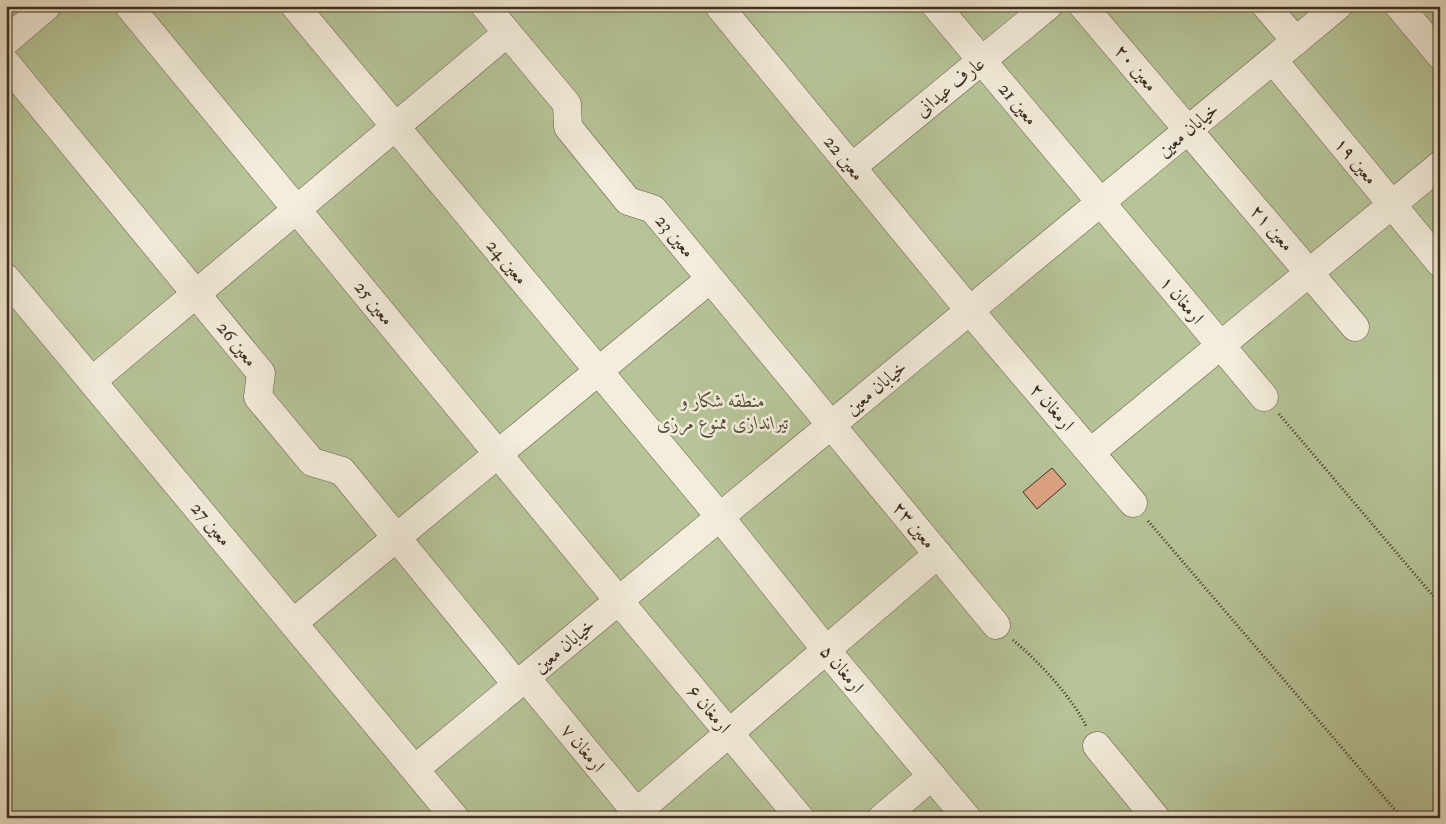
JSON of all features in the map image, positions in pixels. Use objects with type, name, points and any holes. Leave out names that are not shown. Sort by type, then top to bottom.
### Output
[{"type":"street","points":[[6,41],[47,6]]},
{"type":"street","name":"معین 25","points":[[128,6],[619,600]]},
{"type":"street","name":"معین 24","points":[[295,6],[720,517]]},
{"type":"street","name":"معین 23","points":[[485,6],[566,104],[568,127],[628,201],[653,209],[831,425]]},
{"type":"street","name":"معین 22","points":[[719,6],[970,311]]},
{"type":"street","name":"معین 21","points":[[936,6],[1100,202]]},
{"type":"street","name":"عارف عیدانی","points":[[852,167],[1048,6]]},
{"type":"street","name":"معین ۲۰","points":[[1083,6],[1188,130]]},
{"type":"street","points":[[1266,6],[1296,41]]},
{"type":"street","name":"خیابان معین","points":[[415,769],[1338,6]]},
{"type":"street","points":[[1399,6],[1440,55]]},
{"type":"street","points":[[92,381],[507,33]]},
{"type":"street","name":"معین ۱۹","points":[[1273,60],[1440,263]]},
{"type":"street","name":"معین 26","points":[[6,63],[261,373],[258,397],[312,462],[342,471],[396,538],[521,681]]},
{"type":"street","name":"معین ۲۱","points":[[1188,130],[1355,327]]},
{"type":"street","points":[[1091,452],[1440,164]]},
{"type":"street","name":"ارمغان ۱","points":[[1100,202],[1264,397]]},
{"type":"street","name":"معین 27","points":[[6,278],[455,818]]},
{"type":"street","points":[[294,623],[710,279]]},
{"type":"street","name":"ارمغان ۲","points":[[970,311],[1133,503]]},
{"type":"street","name":"معین ۲۳","points":[[831,425],[996,625]]},
{"type":"street","name":"ارمغان ۵","points":[[720,517],[826,650],[967,818]]},
{"type":"street","points":[[636,816],[729,733],[938,554]]},
{"type":"street","name":"ارمغان ۶","points":[[619,600],[800,818]]},
{"type":"street","name":"ارمغان ۷","points":[[521,681],[636,816]]},
{"type":"street","points":[[1097,746],[1147,815]]},
{"type":"street","points":[[882,818],[932,776]]},
{"type":"path","points":[[1264,397],[1440,604]]},
{"type":"path","points":[[1133,503],[1402,818]]},
{"type":"path","points":[[996,625],[1026,650],[1060,688],[1079,711],[1097,746]]},
{"type":"green space","name":"منطقه شکار و تیراندازی ممنوع مرزی","points":[[6,6],[1440,6],[1440,818],[6,818]]},
{"type":"building","points":[[1052,468],[1066,484],[1037,509],[1023,492]]}]
